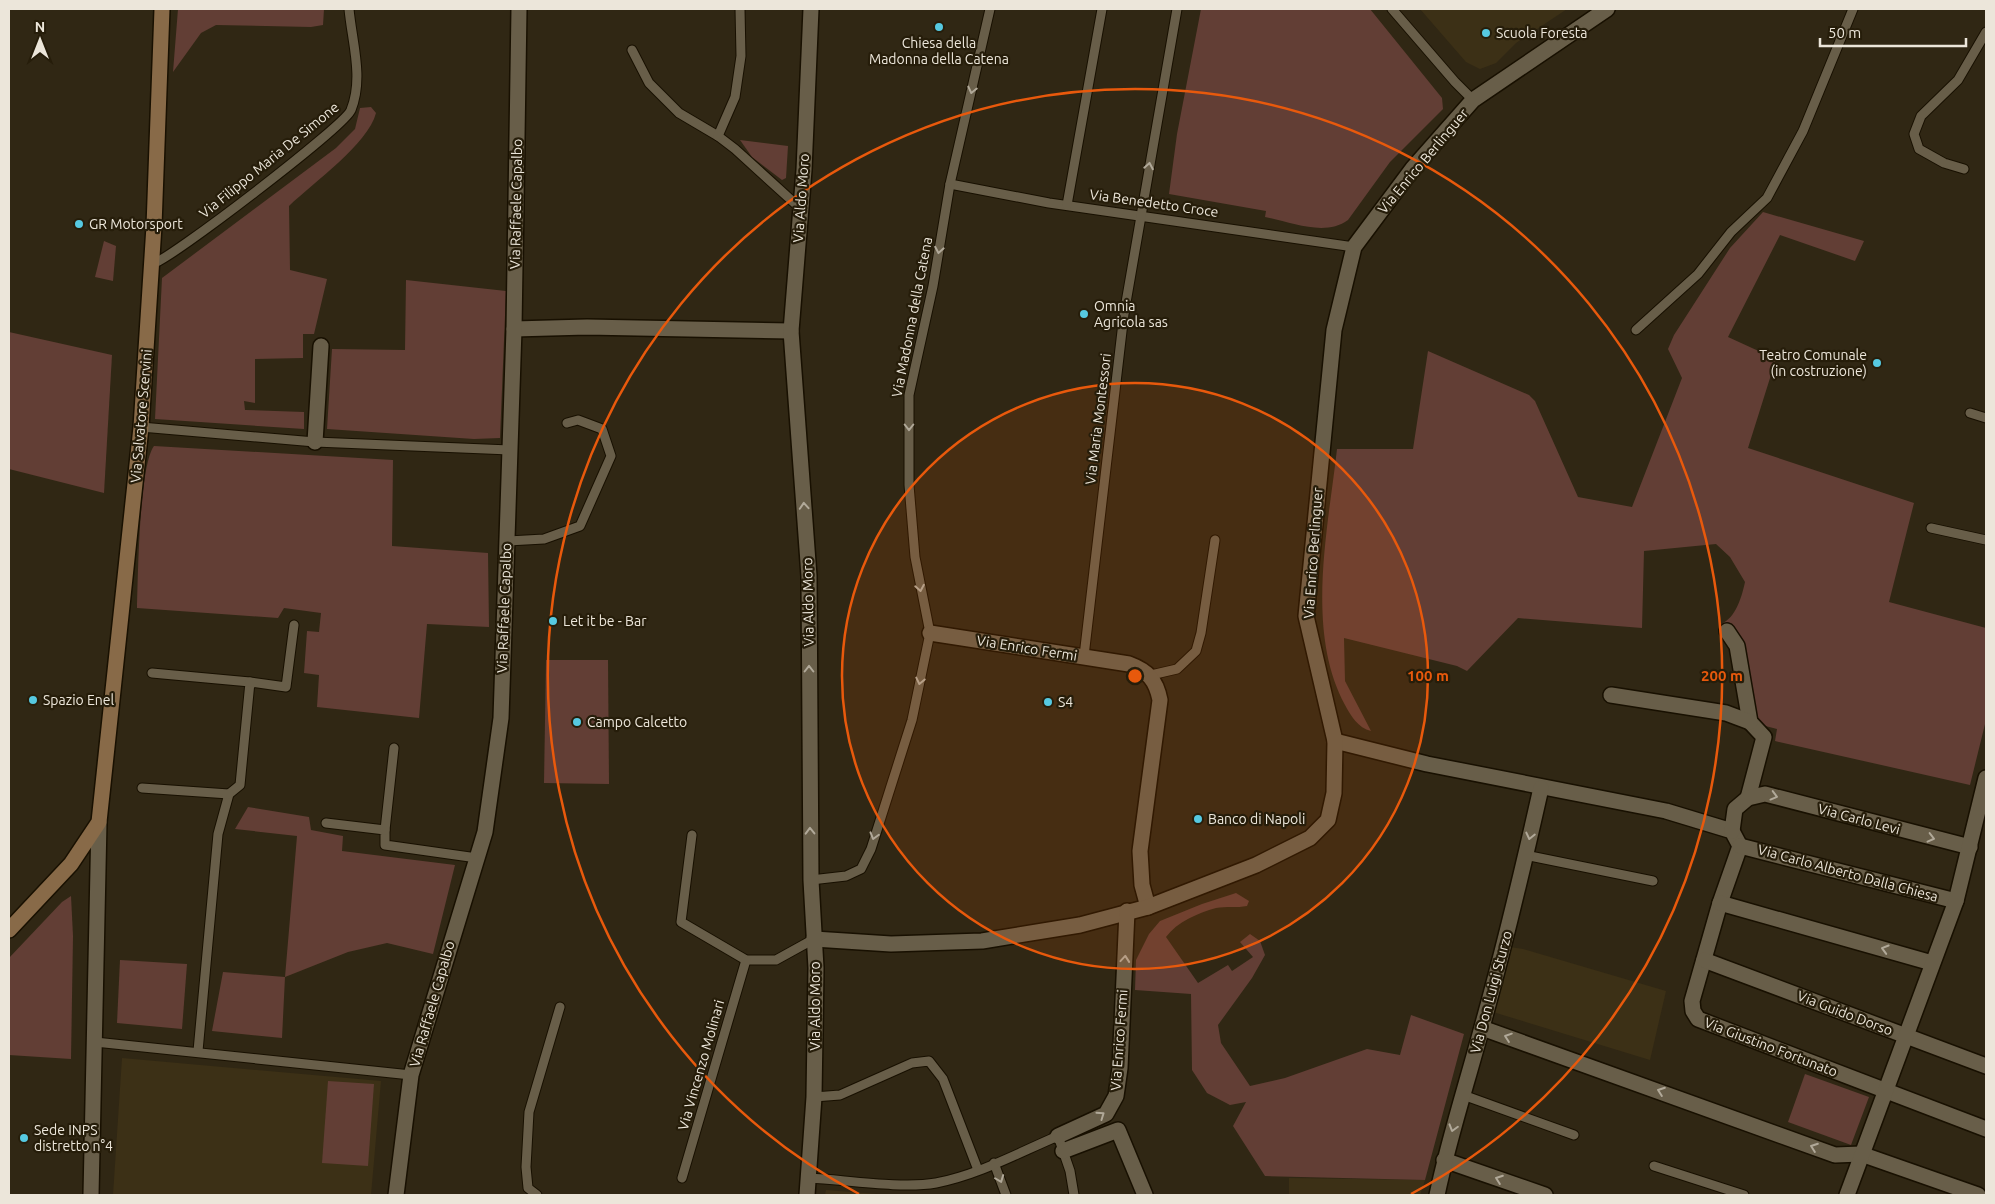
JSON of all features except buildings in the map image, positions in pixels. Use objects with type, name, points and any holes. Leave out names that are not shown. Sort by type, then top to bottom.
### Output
[{"type":"main road","name":"Via Salvatore Scervini","points":[[99,822],[141,427],[154,226],[162,9]]},
{"type":"main road","points":[[9,930],[71,864],[99,822]]},
{"type":"street","name":"Via Raffaele Capalbo","points":[[396,1195],[411,1075],[485,832],[501,718],[514,329],[519,9]]},
{"type":"street","name":"Via Aldo Moro","points":[[807,1195],[810,1178],[814,1097],[814,939],[811,880],[809,576],[791,331],[801,209],[811,9]]},
{"type":"street","name":"Via Enrico Berlinguer","points":[[814,939],[891,944],[982,941],[1080,925],[1148,906],[1256,866],[1310,838],[1328,820],[1334,793],[1335,741],[1306,616],[1334,330],[1354,247],[1413,168],[1474,100],[1607,9]]},
{"type":"street","points":[[514,329],[587,328],[791,331]]},
{"type":"street","points":[[315,442],[321,346]]},
{"type":"street","points":[[1727,631],[1737,646],[1750,722]]},
{"type":"street","name":"Via Enrico Fermi","points":[[930,633],[1128,664],[1142,669],[1151,675]]},
{"type":"street","points":[[1148,906],[1142,885],[1140,851],[1160,700],[1158,689],[1151,675]]},
{"type":"street","points":[[1611,694],[1726,713],[1750,722],[1764,736],[1748,798],[1735,810],[1732,831],[1740,846]]},
{"type":"street","points":[[1335,741],[1427,764],[1541,788],[1666,811],[1732,831]]},
{"type":"street","points":[[1847,1195],[1956,901],[1986,778]]},
{"type":"street","name":"Via Don Luigi Sturzo","points":[[1437,1195],[1444,1160],[1482,1028],[1541,788]]},
{"type":"street","name":"Via Carlo Levi","points":[[1748,798],[1765,794],[1970,847]]},
{"type":"street","points":[[91,1195],[99,822]]},
{"type":"street","name":"Via Carlo Alberto Dalla Chiesa","points":[[1740,846],[1956,901]]},
{"type":"street","name":"Via Giustino Fortunato","points":[[1740,846],[1720,903],[1692,1001],[1698,1019],[1986,1129]]},
{"type":"street","points":[[1720,903],[1932,962]]},
{"type":"street","name":"Via Enrico Fermi","points":[[1058,1136],[1106,1114],[1116,1096],[1120,1068],[1127,911]]},
{"type":"street","name":"Via Guido Dorso","points":[[1704,960],[1986,1066]]},
{"type":"street","points":[[1482,1028],[1834,1155],[1861,1154],[1978,1195]]},
{"type":"street","points":[[1063,1151],[1118,1130],[1145,1195]]},
{"type":"street","points":[[1444,1160],[1545,1195]]},
{"type":"lane","name":"Via Filippo Maria De Simone","points":[[154,226],[152,266],[264,184],[340,124],[351,112],[358,84],[349,9]]},
{"type":"lane","points":[[718,136],[735,97],[741,56],[740,9]]},
{"type":"lane","name":"Via Madonna della Catena","points":[[930,633],[915,557],[909,485],[909,395],[933,286],[950,184],[990,9]]},
{"type":"lane","points":[[1067,205],[1102,9]]},
{"type":"lane","name":"Via Maria Montessori","points":[[1084,656],[1124,314],[1177,9]]},
{"type":"lane","points":[[1392,9],[1455,82],[1474,100]]},
{"type":"lane","points":[[1636,330],[1698,274],[1731,232],[1767,198],[1804,131],[1853,9]]},
{"type":"lane","points":[[1964,169],[1944,163],[1919,149],[1914,134],[1921,116],[1958,80],[1986,32]]},
{"type":"lane","points":[[632,50],[649,83],[679,114],[718,136],[771,180],[801,209]]},
{"type":"lane","name":"Via Benedetto Croce","points":[[950,184],[1067,205],[1140,214],[1354,247]]},
{"type":"lane","points":[[1970,413],[1986,418]]},
{"type":"lane","points":[[506,541],[544,539],[580,526],[611,456],[602,429],[578,420],[567,422]]},
{"type":"lane","points":[[141,427],[315,442],[510,450]]},
{"type":"lane","points":[[1931,528],[1986,540]]},
{"type":"lane","points":[[1151,675],[1178,669],[1196,651],[1201,633],[1215,540]]},
{"type":"lane","points":[[152,673],[286,687],[294,626]]},
{"type":"lane","points":[[811,880],[846,876],[860,869],[871,848],[912,720],[930,633]]},
{"type":"lane","points":[[198,1052],[218,834],[229,794],[240,785],[250,682]]},
{"type":"lane","points":[[394,748],[385,845],[477,858]]},
{"type":"lane","points":[[142,788],[229,794]]},
{"type":"lane","points":[[326,824],[385,830]]},
{"type":"lane","points":[[692,835],[681,922],[746,960],[776,960],[814,939]]},
{"type":"lane","points":[[1525,855],[1653,881]]},
{"type":"lane","name":"Via Vincenzo Molinari","points":[[682,1178],[746,960]]},
{"type":"lane","points":[[537,1195],[528,1188],[527,1181],[526,1167],[530,1112],[560,1007]]},
{"type":"lane","points":[[95,1042],[411,1075]]},
{"type":"lane","points":[[814,1097],[840,1095],[912,1062],[929,1061],[943,1080],[978,1170]]},
{"type":"lane","points":[[1463,1095],[1574,1135]]},
{"type":"lane","points":[[810,1178],[915,1185],[936,1183],[978,1170],[1058,1136],[1070,1171],[1074,1195]]},
{"type":"lane","points":[[994,1163],[1006,1195]]},
{"type":"lane","points":[[1654,1166],[1744,1195]]},
{"type":"shaded area","points":[[178,9],[324,9],[323,25],[311,27],[216,25],[201,33],[173,72]]},
{"type":"shaded area","points":[[1201,9],[1370,9],[1442,98],[1443,109],[1390,162],[1348,220],[1339,225],[1318,228],[1297,225],[1265,217],[1266,211],[1169,194],[1177,134]]},
{"type":"shaded area","name":"Scuola Foresta","points":[[1420,9],[1567,9],[1516,43],[1496,63],[1480,69],[1466,62]]},
{"type":"shaded area","points":[[371,107],[376,113],[363,137],[352,150],[289,206],[290,270],[327,279],[314,334],[303,334],[303,358],[255,359],[255,403],[244,401],[245,410],[304,412],[304,429],[155,419],[162,278],[336,148],[355,129],[360,108]]},
{"type":"shaded area","points":[[740,140],[788,146],[786,178],[782,180],[752,157]]},
{"type":"shaded area","points":[[1763,212],[1864,241],[1855,261],[1780,235],[1728,337],[1776,359],[1748,448],[1914,503],[1889,602],[1986,628],[1986,720],[1970,785],[1775,741],[1777,729],[1750,722],[1737,646],[1721,624],[1731,617],[1734,612],[1740,600],[1745,582],[1730,557],[1716,544],[1644,551],[1642,628],[1518,618],[1467,671],[1457,666],[1344,638],[1345,681],[1371,731],[1362,727],[1355,721],[1347,709],[1333,676],[1326,645],[1323,613],[1325,546],[1337,449],[1413,449],[1428,351],[1529,395],[1535,401],[1578,497],[1632,507],[1682,378],[1668,349],[1674,335],[1730,248]]},
{"type":"shaded area","points":[[104,241],[116,246],[113,281],[95,277]]},
{"type":"shaded area","points":[[406,280],[506,291],[500,438],[474,439],[327,429],[332,349],[405,350]]},
{"type":"shaded area","points":[[9,332],[112,355],[104,493],[9,469]]},
{"type":"shaded area","points":[[154,446],[393,460],[392,546],[488,553],[489,627],[427,624],[419,718],[317,707],[319,675],[304,673],[307,631],[319,632],[321,613],[284,608],[278,618],[137,608],[142,498],[149,457]]},
{"type":"shaded area","name":"Campo Calcetto","points":[[546,660],[608,660],[609,784],[544,783]]},
{"type":"shaded area","points":[[248,807],[309,817],[311,830],[343,836],[342,851],[455,865],[433,954],[387,943],[348,952],[285,977],[297,836],[235,829]]},
{"type":"shaded area","points":[[1236,893],[1249,901],[1247,906],[1220,907],[1202,913],[1176,927],[1166,937],[1198,983],[1228,965],[1232,971],[1253,957],[1240,942],[1250,934],[1260,941],[1265,955],[1252,978],[1218,1025],[1221,1043],[1250,1086],[1285,1078],[1367,1049],[1400,1055],[1411,1015],[1464,1034],[1425,1180],[1265,1176],[1233,1126],[1246,1102],[1230,1105],[1207,1093],[1192,1070],[1191,994],[1135,990],[1136,960],[1149,934],[1160,921]]},
{"type":"shaded area","points":[[71,896],[73,936],[71,1059],[9,1055],[9,958],[62,902]]},
{"type":"shaded area","points":[[1510,947],[1523,949],[1666,991],[1650,1060],[1493,1012]]},
{"type":"shaded area","points":[[120,960],[187,964],[182,1029],[117,1023]]},
{"type":"shaded area","points":[[223,972],[285,977],[282,1038],[212,1031]]},
{"type":"shaded area","points":[[122,1058],[381,1081],[371,1195],[113,1195]]},
{"type":"shaded area","points":[[1805,1074],[1869,1097],[1851,1145],[1788,1122]]},
{"type":"shaded area","points":[[328,1081],[374,1084],[368,1166],[322,1163]]},
{"type":"shaded area","points":[[1289,1178],[1425,1180],[1420,1195],[1289,1195]]},
{"type":"shaded area","points":[[826,1190],[889,1195],[825,1195]]},
{"type":"place","name":"Chiesa della Madonna della Catena","points":[[939,27]]},
{"type":"place","name":"Scuola Foresta","points":[[1486,33]]},
{"type":"place","name":"GR Motorsport","points":[[79,224]]},
{"type":"place","name":"Omnia Agricola sas","points":[[1084,314]]},
{"type":"place","name":"Teatro Comunale (in costruzione)","points":[[1877,363]]},
{"type":"place","name":"Let it be - Bar","points":[[553,621]]},
{"type":"place","name":"Spazio Enel","points":[[33,700]]},
{"type":"place","name":"S4","points":[[1048,702]]},
{"type":"place","name":"Campo Calcetto","points":[[577,722]]},
{"type":"place","name":"Banco di Napoli","points":[[1198,819]]},
{"type":"place","name":"Sede INPS distretto n°4","points":[[24,1138]]}]
